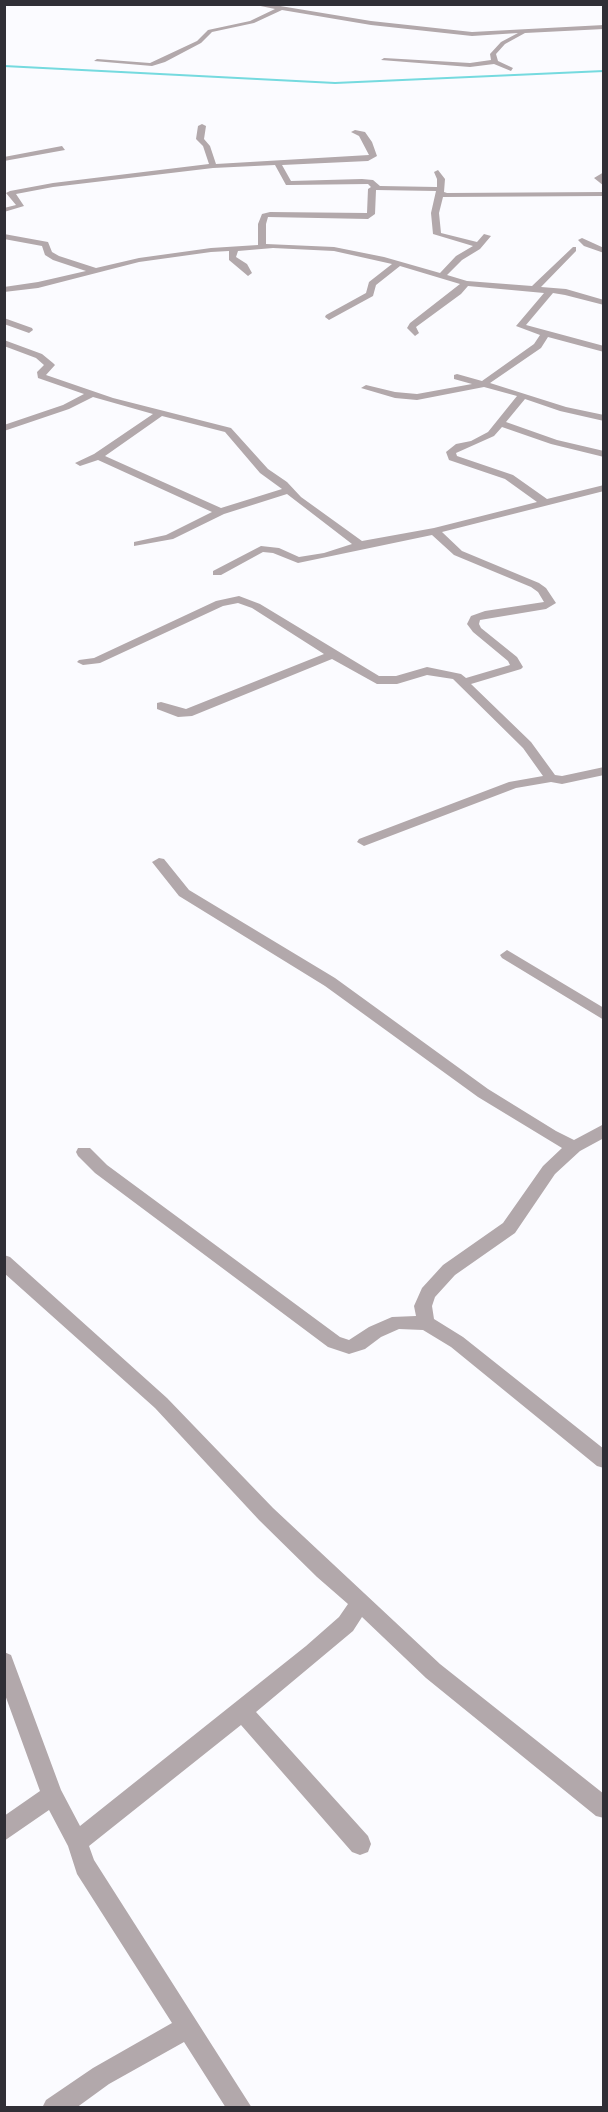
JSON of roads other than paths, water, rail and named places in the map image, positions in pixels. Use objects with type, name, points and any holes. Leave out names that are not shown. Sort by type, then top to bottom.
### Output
[{"type":"street","points":[[254,4],[279,10],[415,29],[482,34],[603,27]]},
{"type":"street","points":[[97,61],[150,65],[163,62],[199,42],[210,31],[252,22],[279,10]]},
{"type":"street","points":[[495,62],[493,54],[503,43],[524,32]]},
{"type":"street","points":[[384,60],[470,65],[495,62],[511,69]]},
{"type":"street","points":[[202,126],[200,139],[206,146],[213,166]]},
{"type":"street","points":[[4,210],[20,206],[20,203],[10,194],[53,185],[213,166],[365,159],[373,156],[368,142],[362,134],[355,132]]},
{"type":"street","points":[[4,159],[62,148]]},
{"type":"street","points":[[278,164],[289,183],[362,181],[370,182],[378,188]]},
{"type":"street","points":[[438,172],[441,179],[435,213],[437,234],[479,245]]},
{"type":"street","points":[[603,174],[598,177],[603,184]]},
{"type":"street","points":[[262,246],[261,230],[265,216],[277,214],[369,216],[372,208],[372,189],[378,188],[440,191],[452,195],[603,194]]},
{"type":"street","points":[[4,236],[45,244],[48,253],[56,258],[93,270]]},
{"type":"street","points":[[441,276],[487,236]]},
{"type":"street","points":[[582,240],[603,251]]},
{"type":"street","points":[[4,290],[38,285],[139,260],[262,246],[334,249],[399,263],[466,283],[573,293],[603,303]]},
{"type":"street","points":[[234,249],[232,258],[244,266],[248,273]]},
{"type":"street","points":[[533,290],[573,249]]},
{"type":"street","points":[[329,317],[370,294],[372,284],[399,263]]},
{"type":"street","points":[[415,333],[411,328],[413,325],[458,292],[466,283]]},
{"type":"street","points":[[551,290],[520,324],[521,327],[603,349]]},
{"type":"street","points":[[4,321],[29,330]]},
{"type":"street","points":[[366,388],[395,395],[417,397],[482,385],[537,346],[545,334]]},
{"type":"street","points":[[4,343],[39,356],[51,365],[42,372],[41,376],[92,394],[228,430],[264,471],[309,509],[360,545]]},
{"type":"street","points":[[457,376],[563,409],[603,418]]},
{"type":"street","points":[[4,428],[66,406],[92,394]]},
{"type":"street","points":[[523,395],[491,434],[474,443],[459,446],[451,453],[453,458],[509,477],[544,502]]},
{"type":"street","points":[[80,463],[98,456],[162,412]]},
{"type":"street","points":[[499,423],[554,442],[603,454]]},
{"type":"street","points":[[98,456],[220,512]]},
{"type":"street","points":[[216,573],[261,549],[275,550],[303,560],[360,545],[434,531],[603,488]]},
{"type":"street","points":[[138,544],[169,537],[220,512],[288,490]]},
{"type":"street","points":[[434,531],[458,554],[535,585],[542,590],[550,603],[546,606],[485,614],[475,618],[473,624],[477,630],[513,658],[517,667],[464,682]]},
{"type":"street","points":[[83,662],[96,661],[220,603],[239,599],[256,606],[377,680],[397,680],[427,671],[457,676],[527,745],[551,778]]},
{"type":"street","points":[[160,706],[178,714],[188,713],[333,655]]},
{"type":"street","points":[[364,842],[513,785],[551,778],[562,780],[603,771]]},
{"type":"street","points":[[159,862],[184,893],[330,982],[483,1093],[550,1135],[574,1147]]},
{"type":"street","points":[[507,955],[603,1015]]},
{"type":"street","points":[[426,1323],[423,1306],[428,1293],[449,1270],[509,1228],[549,1170],[574,1147],[603,1130]]},
{"type":"street","points":[[84,1152],[101,1169],[334,1342],[348,1347],[359,1344],[375,1332],[398,1322],[426,1323],[457,1342],[603,1460]]},
{"type":"street","points":[[4,1262],[161,1403],[266,1514],[324,1571],[361,1602],[434,1671],[603,1808]]},
{"type":"street","points":[[77,1842],[242,1711],[346,1624],[361,1602]]},
{"type":"street","points":[[4,1662],[52,1795],[77,1842],[85,1866],[240,2108]]},
{"type":"street","points":[[242,1711],[360,1844]]},
{"type":"street","points":[[4,1830],[52,1795]]},
{"type":"street","points":[[54,2108],[101,2076],[188,2027]]},
{"type":"waterway","points":[[4,66],[335,83],[604,71]]}]
